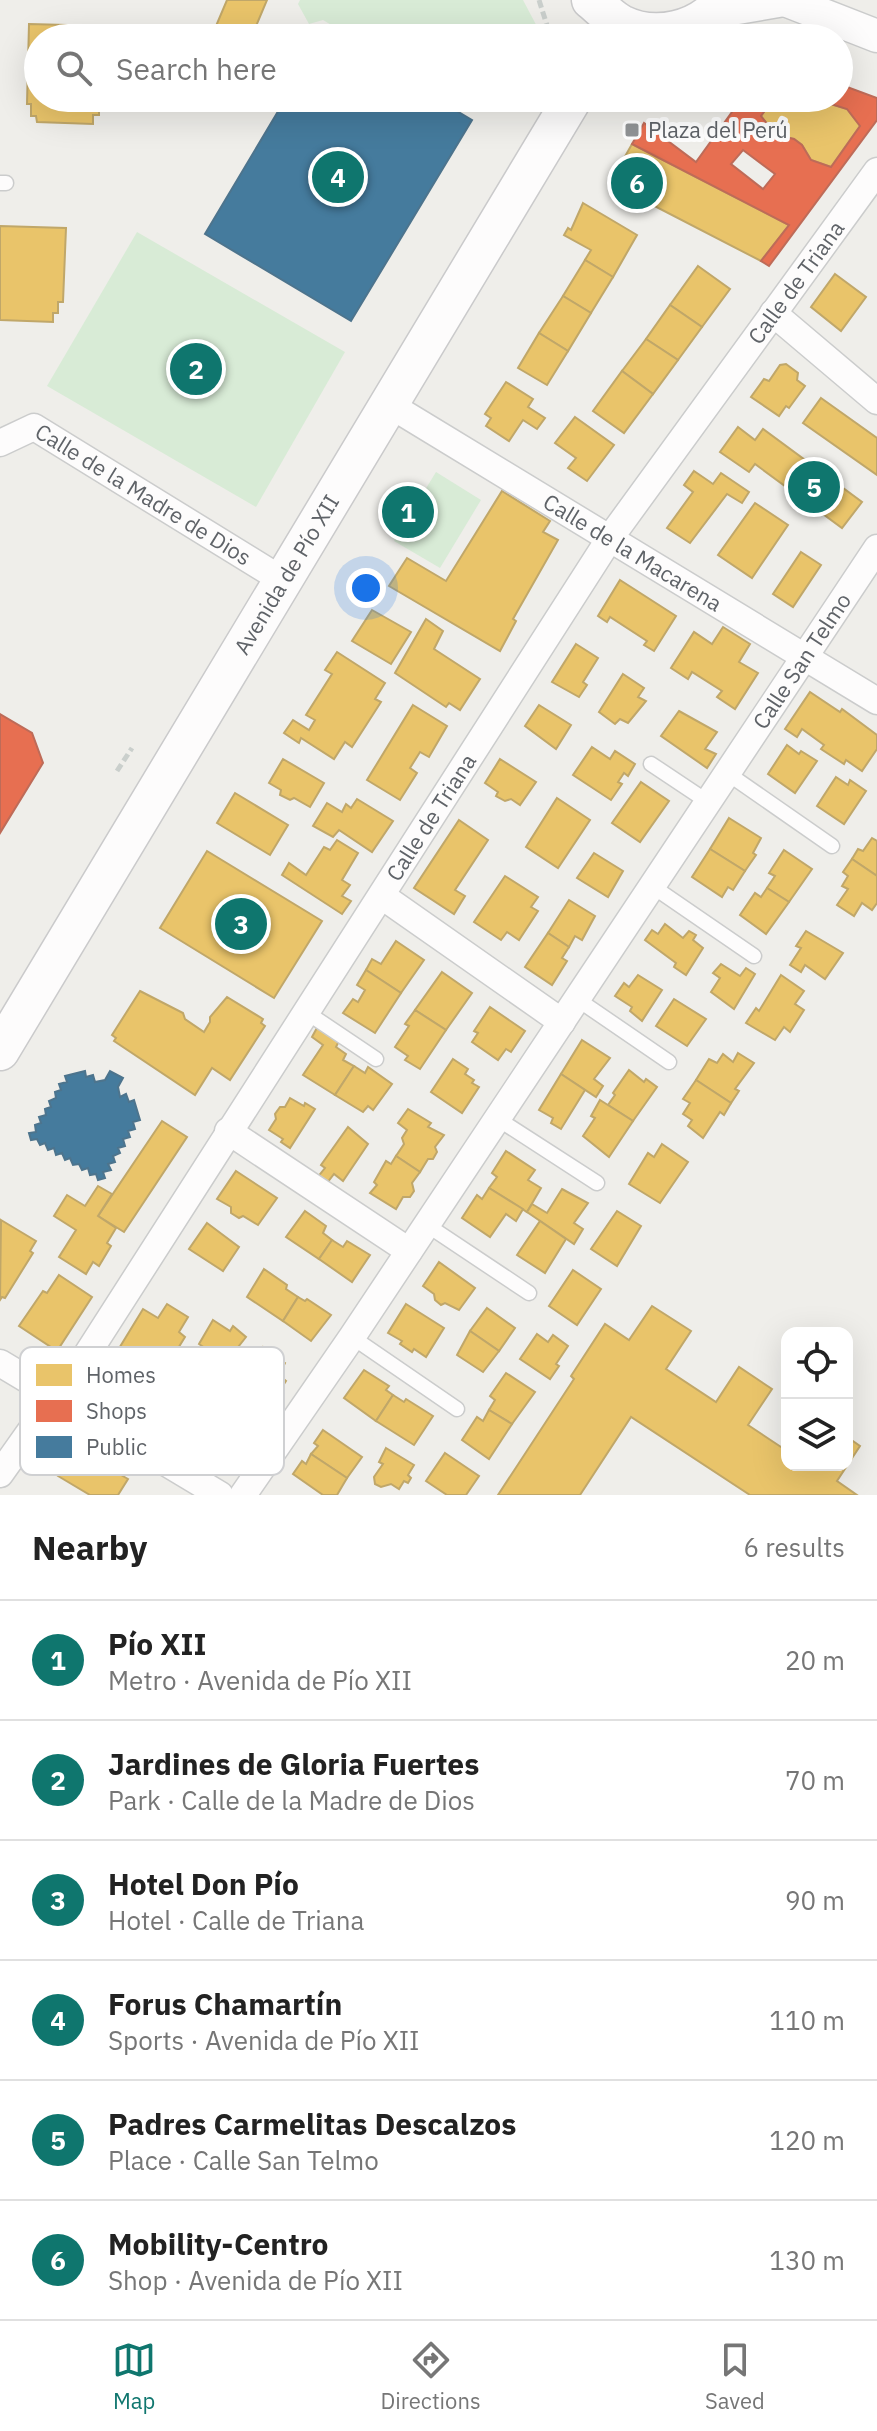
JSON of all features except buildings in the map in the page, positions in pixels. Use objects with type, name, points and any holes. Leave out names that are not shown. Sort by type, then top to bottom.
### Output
[{"type":"main road","points":[[692,24],[718,6]]},
{"type":"main road","name":"Avenida de Pío XII","points":[[0,1051],[565,112]]},
{"type":"street","points":[[718,6],[784,0],[846,24]]},
{"type":"street","points":[[853,27],[877,36]]},
{"type":"street","name":"Calle de Triana","points":[[91,1347],[610,538],[877,171]]},
{"type":"street","points":[[773,313],[877,401]]},
{"type":"street","name":"Calle de la Macarena","points":[[390,405],[877,701]]},
{"type":"street","name":"Calle de la Madre de Dios","points":[[0,443],[34,427],[284,581]]},
{"type":"street","name":"Calle San Telmo","points":[[284,1436],[877,548]]},
{"type":"street","points":[[382,896],[562,1022]]},
{"type":"street","points":[[228,1131],[409,1251]]},
{"type":"street","points":[[0,1363],[20,1375]]},
{"type":"street","name":"Calle de Triana","points":[[0,1474],[20,1446]]},
{"type":"street","points":[[187,1475],[220,1495]]},
{"type":"street","name":"Calle San Telmo","points":[[243,1495],[257,1475]]},
{"type":"lane","points":[[651,764],[708,802]]},
{"type":"lane","points":[[727,773],[832,846]]},
{"type":"lane","points":[[652,886],[754,956]]},
{"type":"lane","points":[[577,999],[669,1062]]},
{"type":"lane","points":[[306,1012],[376,1059]]},
{"type":"lane","points":[[498,1119],[597,1183]]},
{"type":"lane","points":[[427,1225],[529,1293]]},
{"type":"lane","points":[[352,1337],[457,1409]]},
{"type":"path","points":[[539,0],[547,24]]},
{"type":"path","points":[[117,771],[132,748]]},
{"type":"green space","points":[[300,0],[523,0],[536,24],[330,24],[323,20],[309,24],[298,4]]},
{"type":"green space","points":[[137,232],[345,352],[256,507],[47,386]]},
{"type":"green space","points":[[436,472],[481,500],[440,568],[394,541]]},
{"type":"place","name":"Plaza del Perú","points":[[632,130]]},
{"type":"place","name":"Forus Chamartín","points":[[338,177]]},
{"type":"place","name":"Mobility-Centro","points":[[637,183]]},
{"type":"place","name":"Jardines de Gloria Fuertes","points":[[196,369]]},
{"type":"place","name":"Padres Carmelitas Descalzos","points":[[814,487]]},
{"type":"place","name":"Pío XII","points":[[408,512]]},
{"type":"place","name":"Hotel Don Pío","points":[[241,924]]}]
